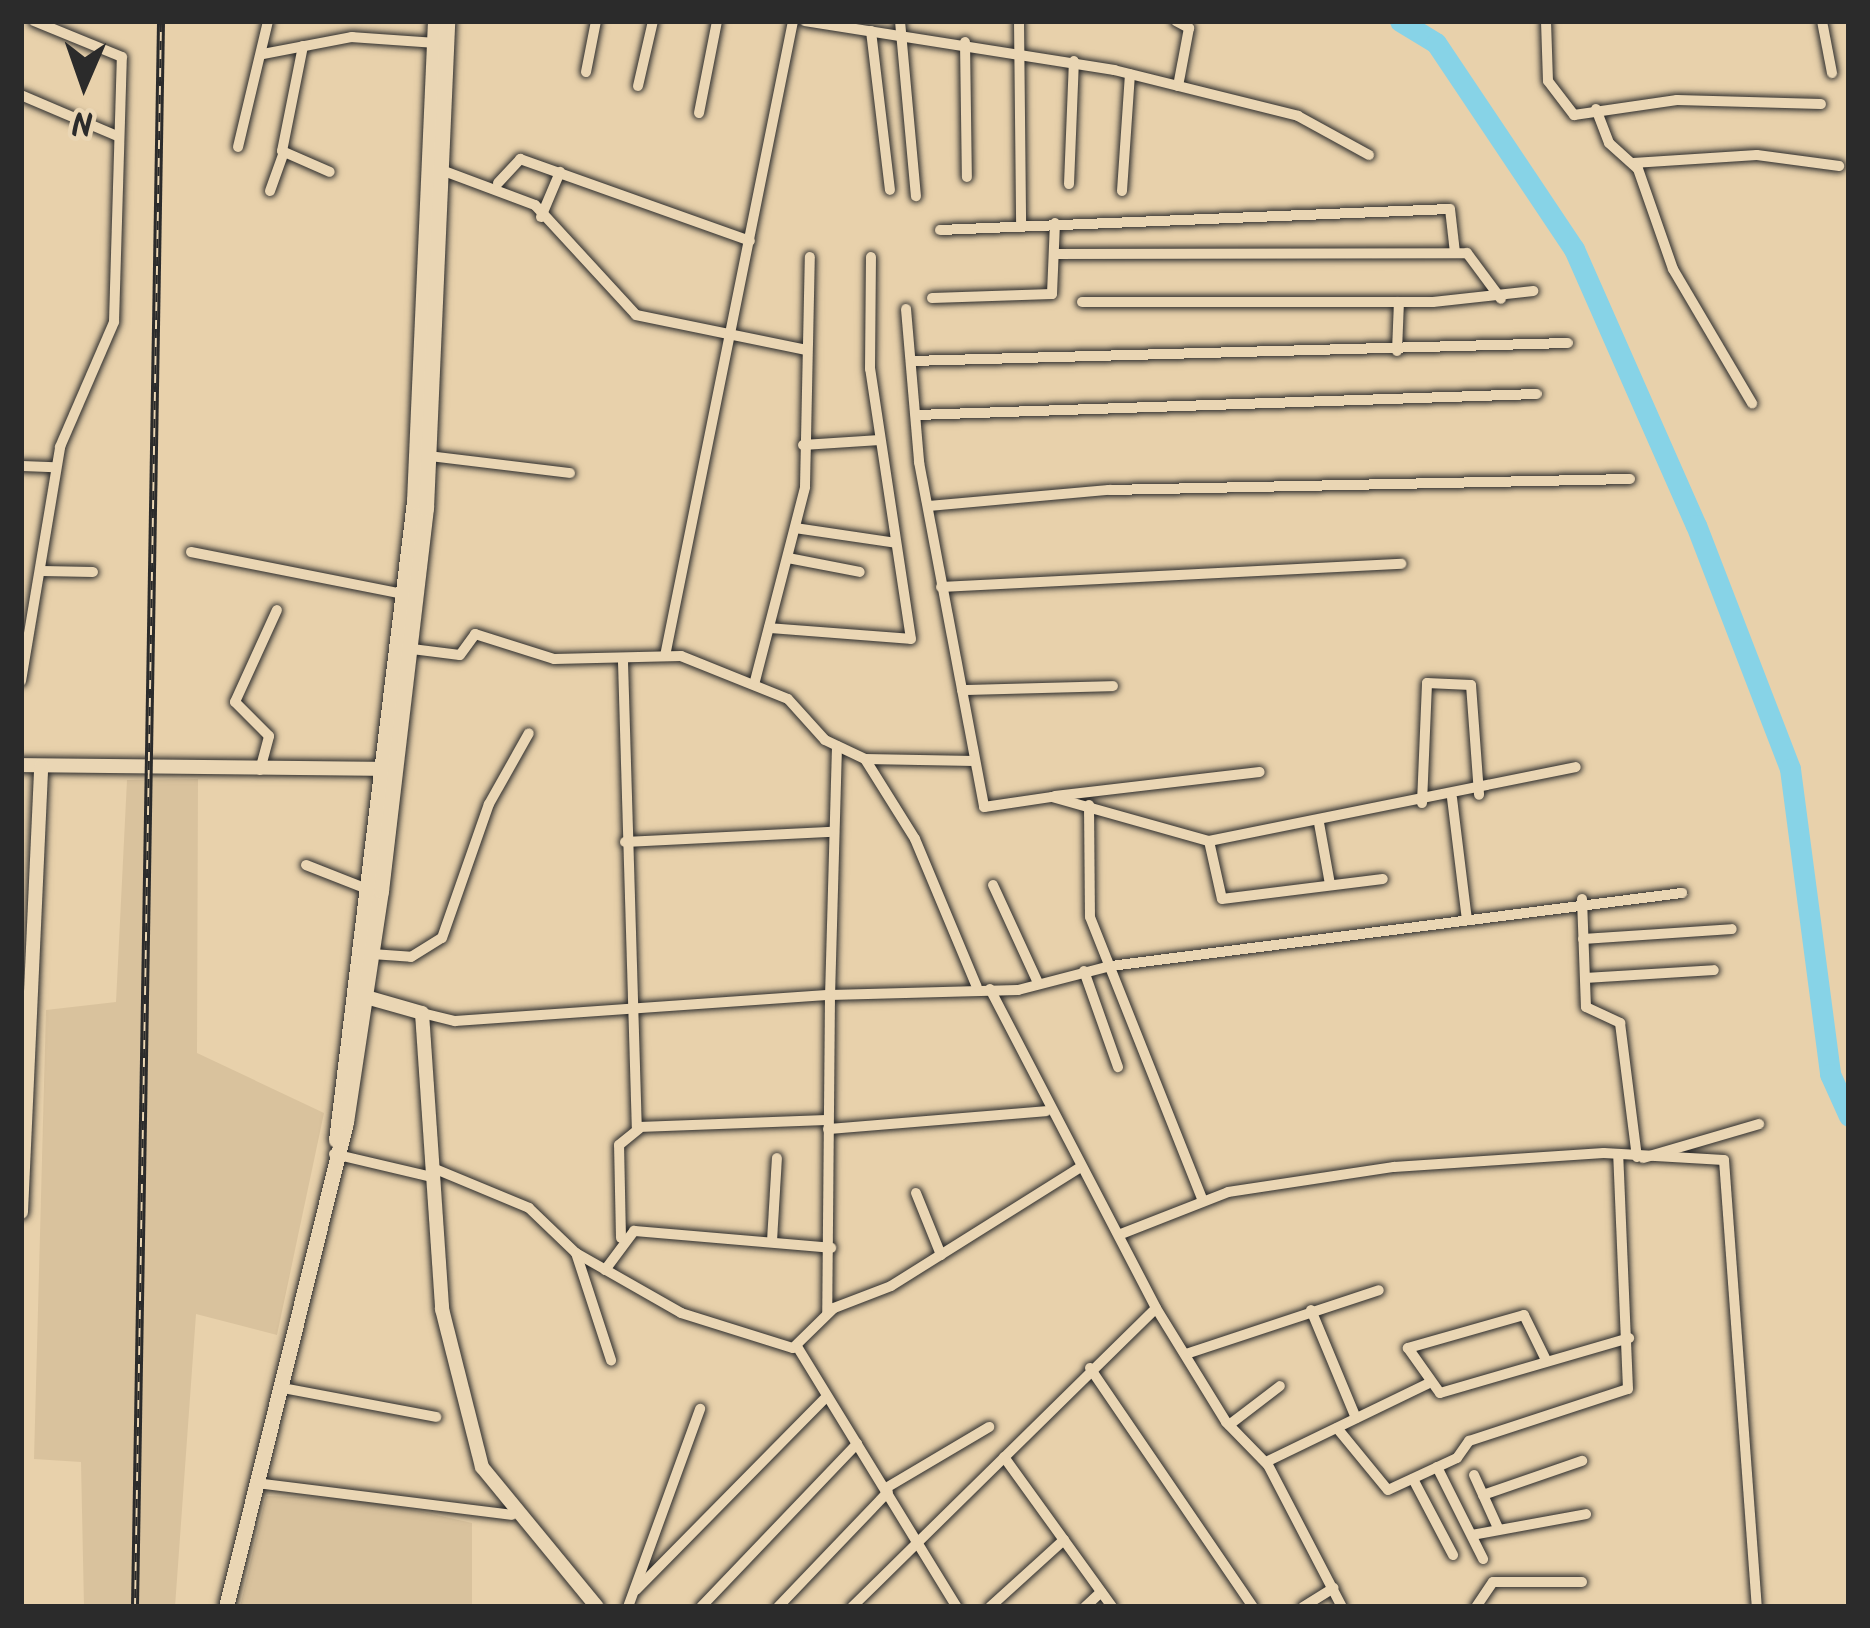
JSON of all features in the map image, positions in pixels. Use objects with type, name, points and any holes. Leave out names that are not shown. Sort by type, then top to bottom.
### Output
[{"type":"main road","points":[[226,1607],[283,1388],[336,1148],[372,954],[404,594],[436,21]]},
{"type":"main road","points":[[336,1148],[367,890],[412,649],[444,171],[447,21]]},
{"type":"street","points":[[21,680],[56,467],[114,322],[121,52],[34,21]]},
{"type":"street","points":[[238,147],[268,21]]},
{"type":"street","points":[[586,72],[596,21]]},
{"type":"street","points":[[638,86],[653,21]]},
{"type":"street","points":[[699,113],[717,21]]},
{"type":"street","points":[[665,656],[733,339],[793,21]]},
{"type":"street","points":[[805,21],[871,32],[899,28],[1130,74],[1298,116],[1369,155]]},
{"type":"street","points":[[1018,21],[1022,225]]},
{"type":"street","points":[[1176,21],[1189,28],[1178,86]]},
{"type":"street","points":[[1546,21],[1551,88],[1571,114],[1596,109],[1821,104]]},
{"type":"street","points":[[1822,21],[1832,73]]},
{"type":"street","points":[[899,28],[916,196]]},
{"type":"street","points":[[871,32],[890,190]]},
{"type":"street","points":[[964,42],[967,177]]},
{"type":"street","points":[[263,53],[303,46],[435,43]]},
{"type":"street","points":[[270,191],[284,152],[303,46]]},
{"type":"street","points":[[1069,184],[1074,61]]},
{"type":"street","points":[[1122,191],[1130,74]]},
{"type":"street","points":[[21,95],[117,136]]},
{"type":"street","points":[[1596,109],[1633,164],[1673,269],[1752,403]]},
{"type":"street","points":[[284,152],[330,172]]},
{"type":"street","points":[[1633,164],[1756,155],[1839,166]]},
{"type":"street","points":[[498,183],[514,159],[750,241]]},
{"type":"street","points":[[444,171],[498,183],[541,217],[636,315],[733,339],[806,350]]},
{"type":"street","points":[[541,217],[560,172]]},
{"type":"street","points":[[940,230],[1450,208],[1455,253]]},
{"type":"street","points":[[932,298],[1052,294],[1055,223]]},
{"type":"street","points":[[1055,254],[1455,253],[1472,255],[1501,299]]},
{"type":"street","points":[[755,681],[795,528],[810,257]]},
{"type":"street","points":[[769,628],[909,641],[880,440],[872,257]]},
{"type":"street","points":[[1082,302],[1399,302],[1501,299],[1533,291]]},
{"type":"street","points":[[1397,351],[1399,302]]},
{"type":"street","points":[[906,310],[941,587],[974,761],[992,811],[1052,796],[1260,772]]},
{"type":"street","points":[[911,362],[1568,343]]},
{"type":"street","points":[[916,415],[1538,394]]},
{"type":"street","points":[[803,445],[880,440]]},
{"type":"street","points":[[428,456],[570,473]]},
{"type":"street","points":[[21,466],[56,467]]},
{"type":"street","points":[[928,506],[1109,490],[1630,479]]},
{"type":"street","points":[[795,528],[896,543]]},
{"type":"street","points":[[191,553],[404,594]]},
{"type":"street","points":[[788,558],[860,572]]},
{"type":"street","points":[[941,587],[1401,564]]},
{"type":"street","points":[[42,572],[93,572]]},
{"type":"street","points":[[260,770],[269,736],[235,702],[277,610]]},
{"type":"street","points":[[412,649],[463,654],[475,634],[554,659],[623,662],[665,656],[755,681],[837,746],[865,759],[974,761]]},
{"type":"street","points":[[623,662],[627,1007],[639,1129]]},
{"type":"street","points":[[1422,803],[1427,682],[1472,685],[1479,795]]},
{"type":"street","points":[[962,690],[1113,686]]},
{"type":"street","points":[[372,954],[411,957],[442,938],[489,804],[529,733]]},
{"type":"street","points":[[827,1313],[837,746]]},
{"type":"street","points":[[865,759],[915,838],[1046,1111],[1121,1234],[1156,1308],[1229,1425],[1266,1462],[1342,1607]]},
{"type":"street","points":[[22,763],[389,769]]},
{"type":"street","points":[[21,1212],[25,1000],[41,766]]},
{"type":"street","points":[[1052,796],[1209,841],[1479,795],[1576,767]]},
{"type":"street","points":[[1452,798],[1467,920]]},
{"type":"street","points":[[1089,805],[1088,907],[1202,1199]]},
{"type":"street","points":[[1319,823],[1330,884]]},
{"type":"street","points":[[625,842],[833,832]]},
{"type":"street","points":[[1209,841],[1219,898],[1383,879]]},
{"type":"street","points":[[306,865],[367,890]]},
{"type":"street","points":[[993,885],[1038,983]]},
{"type":"street","points":[[366,997],[455,1021],[983,988],[1038,983],[1111,966],[1467,920],[1582,899],[1682,893]]},
{"type":"street","points":[[1582,899],[1588,1013],[1620,1023],[1640,1158]]},
{"type":"street","points":[[1583,939],[1732,929]]},
{"type":"street","points":[[1585,978],[1714,970]]},
{"type":"street","points":[[1084,971],[1118,1067]]},
{"type":"street","points":[[422,1013],[455,1380],[482,1467],[512,1515],[597,1607]]},
{"type":"street","points":[[605,1270],[621,1238],[619,1145],[639,1129],[828,1125],[1046,1111]]},
{"type":"street","points":[[1640,1158],[1759,1124]]},
{"type":"street","points":[[336,1148],[433,1173],[529,1208],[576,1253],[706,1324],[799,1348],[958,1607]]},
{"type":"street","points":[[1337,1428],[1384,1490],[1437,1468],[1469,1441],[1628,1389],[1618,1155]]},
{"type":"street","points":[[1121,1234],[1202,1199],[1394,1167],[1618,1155],[1718,1157],[1728,1168],[1757,1607]]},
{"type":"street","points":[[772,1241],[777,1158]]},
{"type":"street","points":[[799,1348],[827,1313],[941,1255],[1081,1167]]},
{"type":"street","points":[[916,1193],[941,1255]]},
{"type":"street","points":[[621,1238],[772,1241],[831,1248]]},
{"type":"street","points":[[576,1253],[611,1360]]},
{"type":"street","points":[[1186,1354],[1379,1290]]},
{"type":"street","points":[[852,1607],[1156,1308]]},
{"type":"street","points":[[1311,1310],[1356,1418]]},
{"type":"street","points":[[1546,1360],[1525,1315],[1410,1343],[1427,1384],[1444,1392],[1629,1338]]},
{"type":"street","points":[[1090,1368],[1253,1607]]},
{"type":"street","points":[[1266,1462],[1427,1384]]},
{"type":"street","points":[[1229,1425],[1280,1386]]},
{"type":"street","points":[[283,1388],[436,1417]]},
{"type":"street","points":[[636,1590],[826,1397]]},
{"type":"street","points":[[628,1607],[700,1408]]},
{"type":"street","points":[[778,1607],[887,1490],[989,1427]]},
{"type":"street","points":[[701,1607],[857,1444]]},
{"type":"street","points":[[1004,1457],[1112,1607]]},
{"type":"street","points":[[1484,1495],[1582,1461]]},
{"type":"street","points":[[1437,1468],[1483,1559]]},
{"type":"street","points":[[1474,1474],[1498,1528],[1510,1535],[1586,1514]]},
{"type":"street","points":[[1413,1479],[1453,1555]]},
{"type":"street","points":[[256,1483],[512,1515]]},
{"type":"street","points":[[1472,1535],[1498,1528]]},
{"type":"street","points":[[990,1607],[1064,1540]]},
{"type":"street","points":[[1476,1607],[1493,1582],[1582,1582]]},
{"type":"street","points":[[1303,1607],[1333,1588]]},
{"type":"street","points":[[1085,1607],[1101,1592]]},
{"type":"shaded area","points":[[198,779],[197,1053],[324,1113],[277,1335],[196,1314],[175,1607],[84,1607],[81,1462],[34,1459],[46,1010],[116,1002],[127,780]]},
{"type":"shaded area","points":[[266,1496],[365,1499],[472,1523],[472,1607],[240,1607]]},
{"type":"waterway","points":[[1400,21],[1436,43],[1574,249],[1696,525],[1790,769],[1830,1074],[1849,1116]]},
{"type":"railway","points":[[135,1607],[161,21]]}]
